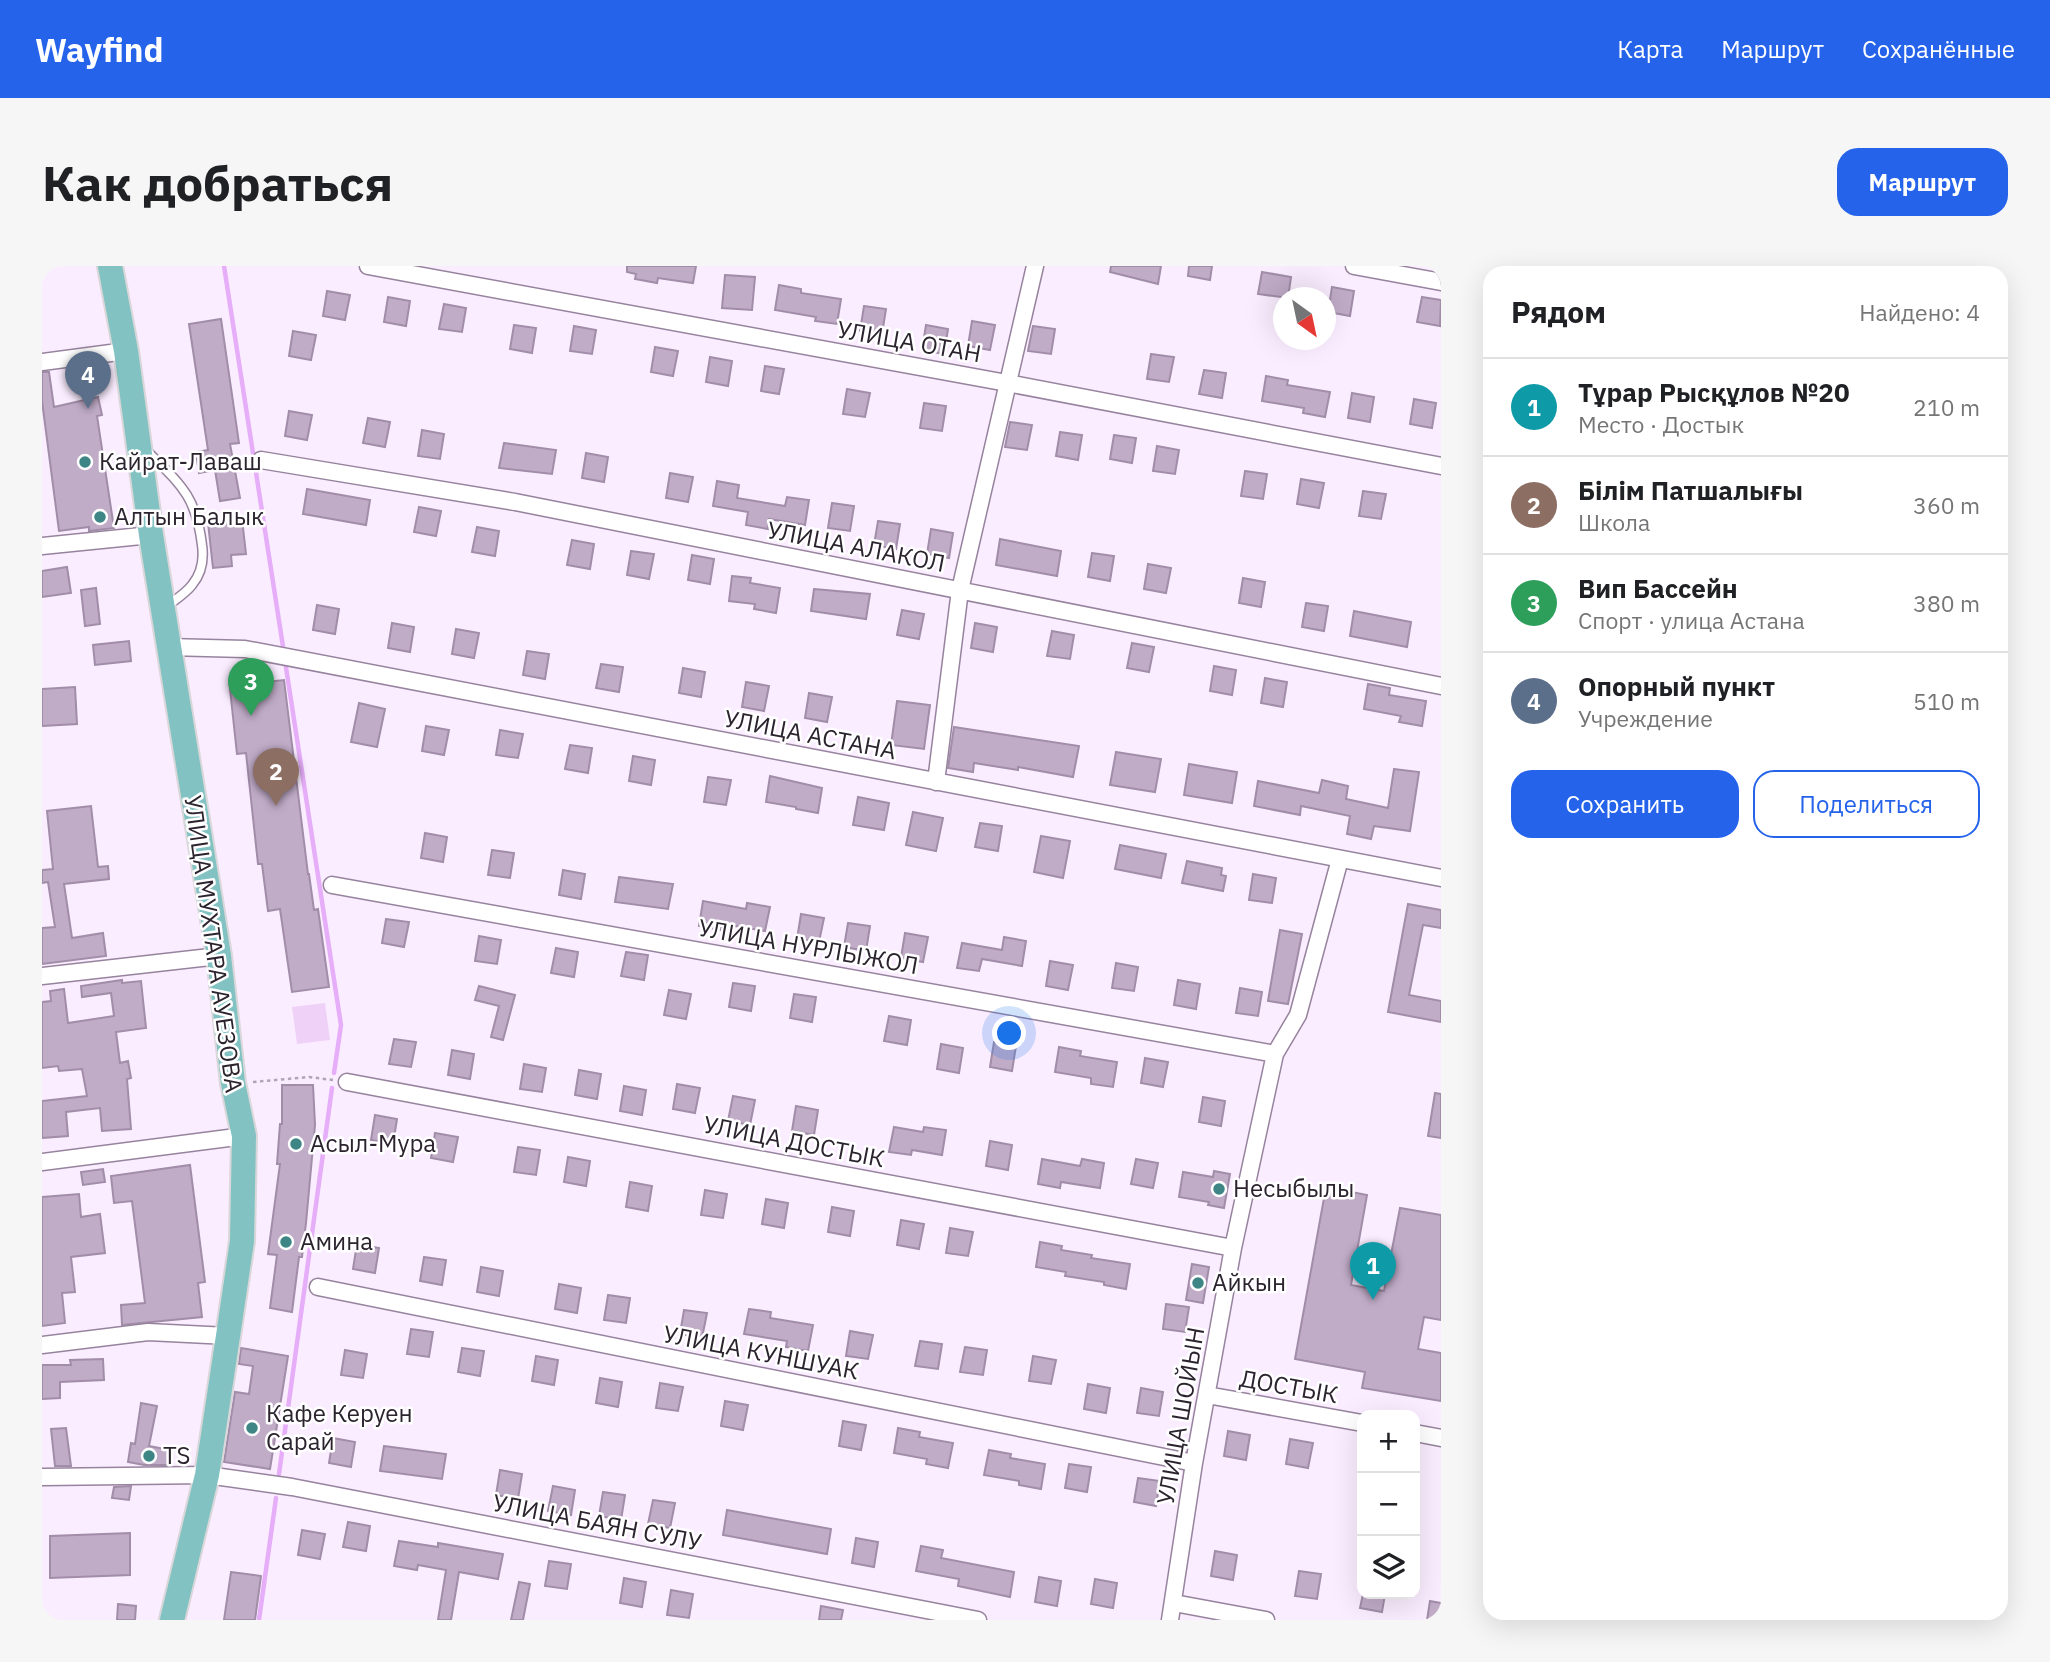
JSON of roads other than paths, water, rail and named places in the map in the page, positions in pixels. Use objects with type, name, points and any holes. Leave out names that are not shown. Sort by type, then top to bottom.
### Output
[{"type":"main road","name":"УЛИЦА МУХТАРА АУЕЗОВА","points":[[110,266],[127,351],[150,535],[219,956],[233,1083],[244,1136],[242,1241],[228,1336],[206,1475],[172,1620]]},
{"type":"street","name":"УЛИЦА ОТАН","points":[[368,266],[1007,383],[1441,467]]},
{"type":"street","points":[[936,782],[960,590],[1035,266]]},
{"type":"street","points":[[1354,266],[1441,282]]},
{"type":"street","points":[[42,362],[127,351]]},
{"type":"street","name":"УЛИЦА АЛАКОЛ","points":[[261,460],[515,502],[1441,686]]},
{"type":"street","points":[[42,546],[150,535]]},
{"type":"street","name":"УЛИЦА АСТАНА","points":[[169,647],[245,649],[1441,878]]},
{"type":"street","name":"УЛИЦА ШОЙЫН","points":[[1170,1620],[1194,1463],[1233,1248],[1275,1054],[1297,1015],[1340,859]]},
{"type":"street","name":"УЛИЦА НУРЛЫЖОЛ","points":[[332,886],[1275,1054]]},
{"type":"street","points":[[42,976],[219,956]]},
{"type":"street","name":"УЛИЦА ДОСТЫК","points":[[347,1082],[1233,1248]]},
{"type":"street","points":[[42,1162],[244,1136]]},
{"type":"street","name":"УЛИЦА КУНШУАК","points":[[318,1287],[1194,1463]]},
{"type":"street","points":[[42,1345],[148,1332],[228,1336]]},
{"type":"street","name":"ДОСТЫК","points":[[1207,1395],[1357,1422]]},
{"type":"street","points":[[1420,1434],[1441,1438]]},
{"type":"street","name":"УЛИЦА БАЯН СУЛУ","points":[[42,1476],[206,1475],[292,1487],[978,1620]]},
{"type":"street","points":[[1174,1603],[1266,1620]]},
{"type":"lane","points":[[137,440],[182,486],[192,501],[199,520],[204,558],[202,568],[192,585],[163,610]]},
{"type":"waterway","points":[[224,266],[284,653]]},
{"type":"waterway","points":[[285,661],[341,1025],[334,1073]]},
{"type":"waterway","points":[[279,1474],[332,1088]]},
{"type":"waterway","points":[[259,1620],[276,1498]]},
{"type":"place","name":"Опорный пункт","points":[[88,409]]},
{"type":"place","name":"Кайрат-Лаваш","points":[[85,462]]},
{"type":"place","name":"Алтын Балык","points":[[100,517]]},
{"type":"place","name":"Вип Бассейн","points":[[251,716]]},
{"type":"place","name":"Білім Патшалығы","points":[[276,806]]},
{"type":"place","name":"Асыл-Мура","points":[[296,1144]]},
{"type":"place","name":"Несыбылы","points":[[1219,1189]]},
{"type":"place","name":"Амина","points":[[286,1242]]},
{"type":"place","name":"Айкын","points":[[1198,1283]]},
{"type":"place","name":"Тұрар Рысқұлов №20","points":[[1373,1300]]},
{"type":"place","name":"Кафе Керуен Сарай","points":[[252,1428]]},
{"type":"place","name":"TS","points":[[149,1456]]}]
